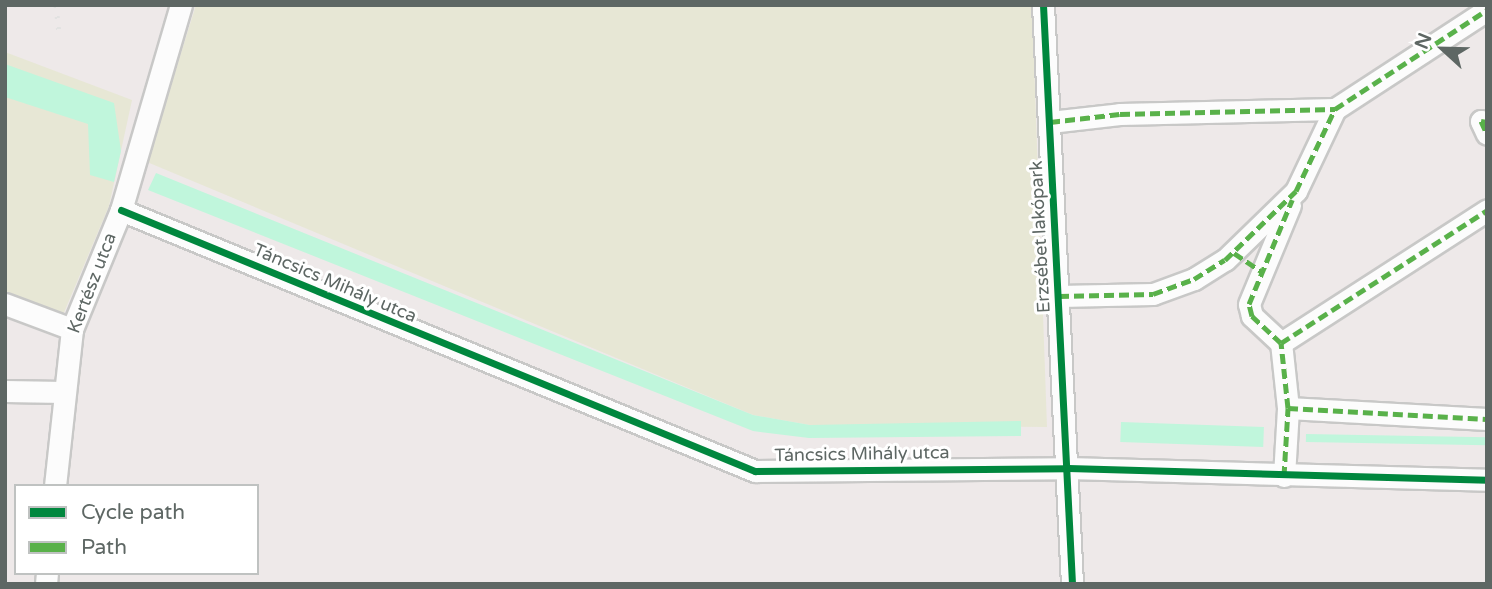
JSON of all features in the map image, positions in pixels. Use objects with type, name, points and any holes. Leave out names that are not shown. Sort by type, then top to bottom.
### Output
[{"type":"street","name":"Kertész utca","points":[[55,484],[63,392],[72,330],[121,210],[181,5]]},
{"type":"street","name":"Erzsébet lakópark","points":[[1043,5],[1072,584]]},
{"type":"street","points":[[1050,122],[1120,114],[1335,109],[1487,10]]},
{"type":"street","name":"Erzsébet lakópark","points":[[1059,296],[1153,294],[1194,279],[1234,253],[1296,191],[1335,109]]},
{"type":"street","points":[[1487,122],[1481,121],[1487,134]]},
{"type":"street","points":[[1284,475],[1288,408],[1281,343],[1252,316],[1249,304],[1296,191]]},
{"type":"street","name":"Táncsics Mihály utca","points":[[121,210],[755,471],[1068,468],[1487,480]]},
{"type":"street","points":[[1281,343],[1487,210]]},
{"type":"street","points":[[1234,253],[1262,272]]},
{"type":"street","points":[[5,304],[72,330]]},
{"type":"street","points":[[5,391],[63,392]]},
{"type":"street","points":[[1288,408],[1487,419]]},
{"type":"shaded area","points":[[196,5],[1032,5],[1047,427],[810,425],[753,415],[147,162]]},
{"type":"shaded area","points":[[5,52],[132,100],[109,206],[63,315],[5,293]]},
{"type":"shaded area","points":[[5,64],[114,103],[121,151],[114,182],[90,175],[88,124],[5,97]]},
{"type":"shaded area","points":[[156,173],[753,415],[810,425],[1021,421],[1021,436],[809,438],[753,431],[148,190]]},
{"type":"shaded area","points":[[1121,422],[1264,427],[1263,447],[1120,442]]},
{"type":"shaded area","points":[[1306,434],[1487,437],[1487,445],[1306,442]]},
{"type":"railway","points":[[56,5],[59,32]]},
{"type":"marked path","points":[[1059,296],[1153,294],[1194,279],[1225,260],[1296,191],[1335,109],[1487,10]]},
{"type":"marked path","points":[[1050,122],[1120,114],[1335,109]]},
{"type":"marked path","points":[[1487,122],[1481,121],[1487,134]]},
{"type":"marked path","points":[[1284,476],[1288,408],[1281,343],[1252,316],[1249,304],[1292,200]]},
{"type":"marked path","points":[[1281,343],[1487,210]]},
{"type":"marked path","points":[[1234,253],[1262,272]]},
{"type":"marked path","points":[[1288,408],[1487,419]]},
{"type":"cycle path","points":[[1043,5],[1072,584]]},
{"type":"cycle path","points":[[121,210],[755,471],[1068,468],[1487,480]]}]
